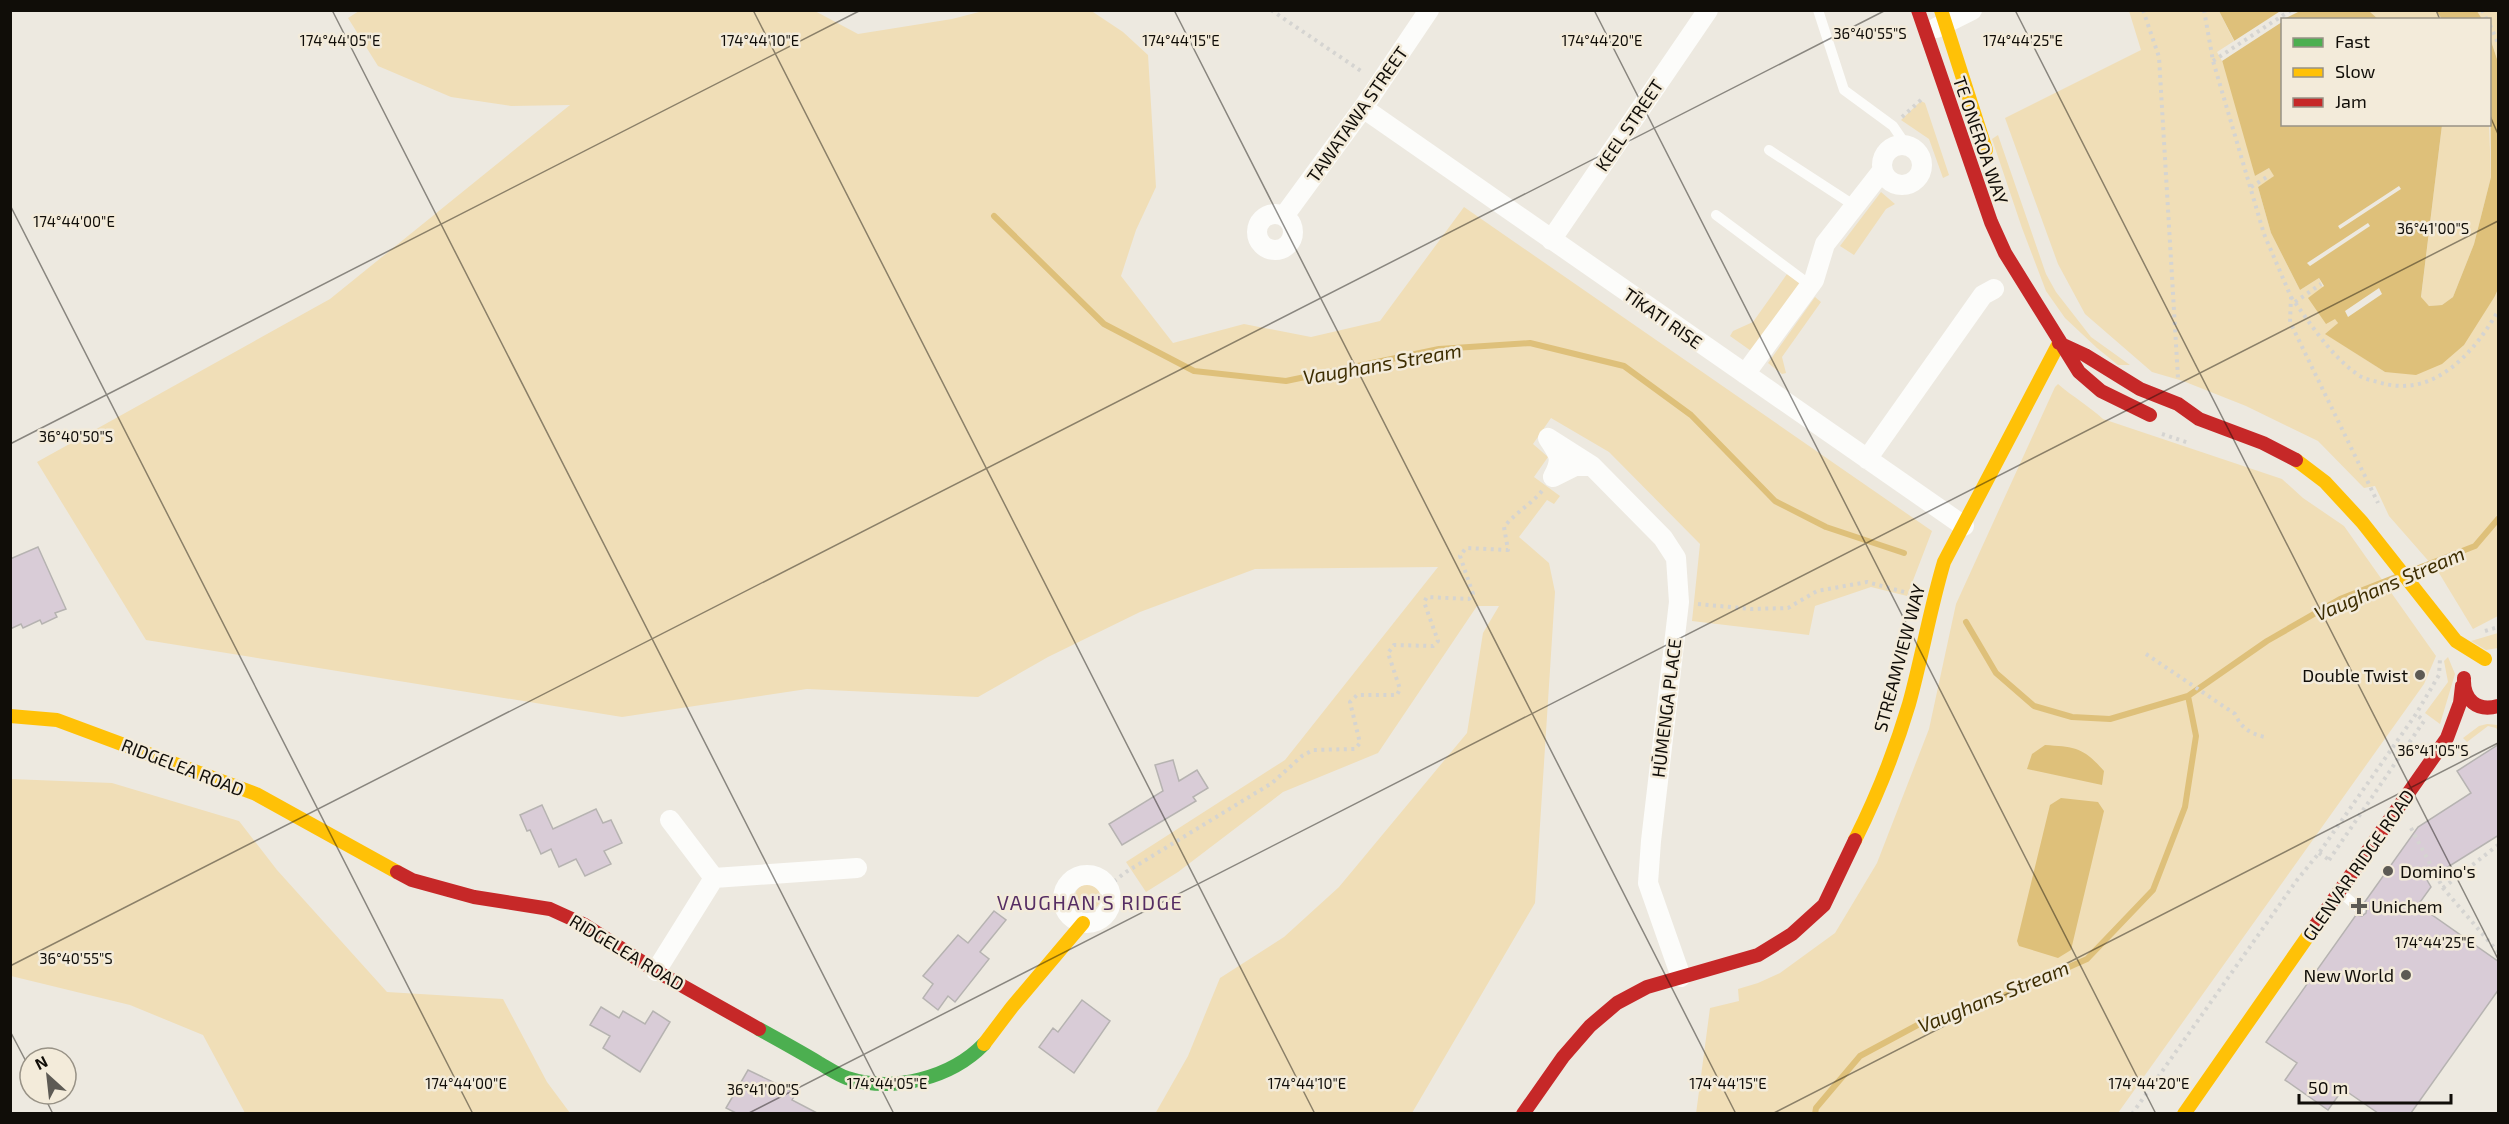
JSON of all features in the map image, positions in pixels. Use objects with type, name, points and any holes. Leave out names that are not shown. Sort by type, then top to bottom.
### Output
[{"type":"street","name":"TAWATAWA STREET","points":[[1284,216],[1363,108],[1429,10]]},
{"type":"street","name":"KEEL STREET","points":[[1551,240],[1708,10]]},
{"type":"street","name":"TE ONEROA WAY","points":[[1918,10],[1991,222],[2005,254],[2059,343],[2079,372],[2101,391],[2150,415],[2166,419],[2199,419]]},
{"type":"street","points":[[1925,32],[1943,17],[1972,10]]},
{"type":"street","name":"TE ONEROA WAY","points":[[1943,17],[1991,167]]},
{"type":"street","name":"TĪKATI RISE","points":[[1363,108],[1964,526]]},
{"type":"street","points":[[1899,145],[1906,145],[1912,147],[1921,157],[1923,164],[1920,176],[1909,185],[1896,185],[1885,177],[1882,171],[1883,158],[1887,152],[1899,145]]},
{"type":"street","points":[[1744,374],[1810,285],[1825,244],[1882,171]]},
{"type":"street","name":"TE ONEROA WAY","points":[[2013,239],[2019,277]]},
{"type":"street","points":[[1867,459],[1983,295],[1994,289]]},
{"type":"street","name":"TE ONEROA WAY","points":[[2059,343],[2093,360],[2140,390],[2178,404],[2199,419],[2264,443],[2289,455],[2325,482],[2361,522],[2456,641],[2466,671],[2477,661],[2494,659]]},
{"type":"street","name":"STREAMVIEW WAY","points":[[1523,1113],[1563,1057],[1590,1026],[1617,1003],[1647,987],[1758,955],[1792,934],[1824,905],[1881,789],[1909,704],[1933,599],[1944,562],[2059,343]]},
{"type":"street","name":"HŪMENGA PLACE","points":[[1553,477],[1560,464],[1558,454],[1548,438],[1592,466],[1663,538],[1676,558],[1678,602],[1648,883],[1681,977]]},
{"type":"street","points":[[1553,477],[1575,466],[1592,466]]},
{"type":"street","name":"TE ONEROA WAY","points":[[2456,641],[2494,659]]},
{"type":"street","points":[[2466,671],[2462,686],[2469,700],[2492,710]]},
{"type":"street","name":"GLENVAR RIDGE ROAD","points":[[2184,1113],[2448,734],[2460,703],[2462,686]]},
{"type":"street","name":"GLENVAR RIDGE ROAD","points":[[2448,734],[2492,710]]},
{"type":"street","name":"RIDGELEA ROAD","points":[[10,716],[57,720],[256,794],[412,880],[474,897],[550,909],[583,924],[656,971],[846,1078],[886,1085],[930,1077],[956,1067],[983,1046],[1002,1018],[1083,923],[1099,921],[1109,909],[1111,894],[1108,886]]},
{"type":"street","points":[[670,820],[714,878]]},
{"type":"street","points":[[714,878],[857,868]]},
{"type":"street","points":[[1083,923],[1069,916],[1064,909],[1062,901],[1066,885],[1088,874],[1103,880],[1108,886]]},
{"type":"street","points":[[656,971],[714,878]]},
{"type":"lane","points":[[1818,10],[1844,90],[1893,126],[1906,145]]},
{"type":"lane","points":[[1769,150],[1855,206]]},
{"type":"lane","points":[[1716,215],[1810,285]]},
{"type":"lane","points":[[2340,892],[2360,909]]},
{"type":"path","points":[[1271,10],[1379,83]]},
{"type":"path","points":[[2143,10],[2159,57],[2179,386]]},
{"type":"path","points":[[2204,10],[2213,61],[2264,234],[2291,297],[2337,357],[2358,376],[2387,385],[2411,386],[2435,379],[2461,362],[2485,334],[2499,311]]},
{"type":"path","points":[[2213,61],[2292,10]]},
{"type":"path","points":[[2491,27],[2499,43]]},
{"type":"path","points":[[1893,126],[1914,104],[1926,96]]},
{"type":"path","points":[[2251,187],[2270,175]]},
{"type":"path","points":[[2295,302],[2321,284]]},
{"type":"path","points":[[2291,297],[2290,322],[2381,508]]},
{"type":"path","points":[[2156,432],[2190,443]]},
{"type":"path","points":[[1108,886],[1126,872],[1272,783],[1302,756],[1313,750],[1355,749],[1360,743],[1350,702],[1357,695],[1397,695],[1400,689],[1388,653],[1394,645],[1433,646],[1438,641],[1424,602],[1427,597],[1469,599],[1473,594],[1460,556],[1466,548],[1508,550],[1504,527],[1514,515],[1531,504],[1553,477]]},
{"type":"path","points":[[1678,602],[1751,609],[1788,608],[1817,591],[1867,582],[1933,599]]},
{"type":"path","points":[[2146,654],[2235,714],[2240,725],[2255,735],[2265,737]]},
{"type":"path","points":[[2132,1113],[2297,880],[2319,854],[2416,714],[2439,675],[2441,665],[2439,654]]},
{"type":"path","points":[[2329,860],[2424,721],[2416,714]]},
{"type":"path","points":[[2416,836],[2443,888],[2499,952]]},
{"type":"path","points":[[2443,888],[2499,846]]},
{"type":"shaded area","points":[[813,10],[858,34],[952,19],[983,11],[1090,10],[1123,32],[1148,55],[1156,187],[1136,230],[1121,276],[1173,343],[1244,324],[1311,337],[1380,321],[1464,207],[1932,531],[1907,596],[1871,587],[1815,606],[1809,635],[1692,621],[1700,544],[1609,452],[1551,418],[1533,444],[1548,457],[1534,477],[1560,496],[1554,504],[1547,500],[1519,537],[1549,563],[1555,592],[1535,903],[1412,1113],[1155,1114],[1188,1056],[1220,978],[1284,937],[1339,887],[1467,733],[1483,633],[1499,606],[1477,606],[1378,753],[1283,792],[1178,872],[1146,892],[1126,862],[1285,760],[1438,567],[1255,569],[1140,612],[1048,657],[978,697],[807,689],[622,717],[146,640],[37,462],[330,299],[570,105],[511,106],[451,97],[378,66],[348,18],[359,11]]},
{"type":"shaded area","points":[[2129,11],[2219,11],[2235,43],[2255,176],[2269,168],[2275,176],[2258,187],[2271,233],[2300,290],[2319,278],[2338,323],[2326,334],[2385,372],[2495,296],[2498,289],[2498,616],[2473,629],[2439,573],[2389,516],[2375,486],[2364,488],[2318,441],[2246,406],[2183,381],[2152,372],[2085,314],[2058,264],[2005,118],[2141,50]]},
{"type":"shaded area","points":[[2219,11],[2369,11],[2377,18],[2281,18],[2281,126],[2442,126],[2421,297],[2429,306],[2442,305],[2453,297],[2474,244],[2491,177],[2491,41],[2498,62],[2498,289],[2464,345],[2442,364],[2416,375],[2385,372],[2325,334],[2338,323],[2335,319],[2326,324],[2308,298],[2324,286],[2319,278],[2300,290],[2271,233],[2258,187],[2274,176],[2269,168],[2255,176],[2220,53],[2235,42]]},
{"type":"shaded area","points":[[2369,11],[2436,11],[2441,18],[2377,18]]},
{"type":"shaded area","points":[[2436,11],[2477,11],[2481,18],[2441,18]]},
{"type":"shaded area","points":[[2477,11],[2498,11],[2498,62],[2491,41],[2491,18],[2481,18]]},
{"type":"shaded area","points":[[1921,101],[1925,103],[1949,175],[1943,178],[1929,139],[1901,120]]},
{"type":"shaded area","points":[[2442,126],[2489,126],[2491,177],[2474,244],[2453,297],[2442,305],[2429,306],[2421,298]]},
{"type":"shaded area","points":[[1998,135],[2046,274],[2056,292],[2091,337],[2130,365],[2118,365],[2097,348],[2065,318],[2046,291],[1992,139]]},
{"type":"shaded area","points":[[1881,192],[1895,204],[1886,209],[1854,255],[1840,246]]},
{"type":"shaded area","points":[[1787,274],[1802,285],[1754,353],[1730,336],[1733,331],[1753,322]]},
{"type":"shaded area","points":[[1815,297],[1821,302],[1782,357],[1786,373],[1782,374],[1768,363]]},
{"type":"shaded area","points":[[2058,384],[2103,419],[2282,479],[2303,498],[2344,526],[2436,656],[2424,684],[2118,1113],[1696,1114],[1710,1008],[1739,1001],[1738,989],[1780,973],[1835,933],[1877,863],[1929,729],[1956,604]]},
{"type":"shaded area","points":[[2498,633],[2498,648],[2486,650],[2471,641]]},
{"type":"shaded area","points":[[2448,657],[2455,674],[2440,724],[2425,713],[2448,682],[2444,661]]},
{"type":"shaded area","points":[[2498,725],[2498,731],[2488,726],[2467,742],[2463,738],[2479,726]]},
{"type":"shaded area","points":[[2045,745],[2071,748],[2090,757],[2104,771],[2102,785],[2027,769],[2032,754]]},
{"type":"shaded area","points":[[11,779],[112,783],[239,821],[277,870],[387,992],[503,999],[547,1082],[570,1113],[245,1113],[203,1035],[130,1005],[11,976]]},
{"type":"shaded area","points":[[2061,798],[2098,802],[2104,811],[2071,950],[2058,958],[2019,946],[2017,941],[2050,805]]},
{"type":"shaded area","points":[[1088,884],[1097,888],[1101,897],[1097,906],[1088,910],[1079,906],[1075,897],[1079,888]]},
{"type":"pier","points":[[2282,10],[2300,11],[2281,18],[2281,23],[2222,61],[2217,52]]},
{"type":"pier","points":[[2399,186],[2401,189],[2340,229],[2338,226]]},
{"type":"pier","points":[[2368,223],[2370,226],[2310,266],[2307,263]]},
{"type":"pier","points":[[2379,288],[2382,294],[2348,317],[2345,311]]},
{"type":"building","points":[[38,547],[66,609],[55,613],[57,617],[42,624],[40,620],[23,628],[21,624],[10,629],[10,559]]},
{"type":"building","name":"New World","points":[[2499,744],[2499,835],[2427,880],[2431,887],[2418,905],[2499,962],[2499,989],[2411,1113],[2378,1113],[2343,1089],[2328,1110],[2285,1080],[2297,1063],[2266,1042],[2356,915],[2362,916],[2366,913],[2367,907],[2364,903],[2418,827],[2471,793],[2457,771]]},
{"type":"building","points":[[1173,760],[1179,781],[1197,770],[1208,788],[1193,797],[1196,801],[1122,845],[1109,824],[1163,791],[1155,765]]},
{"type":"building","points":[[542,805],[553,829],[596,809],[603,823],[611,820],[622,843],[604,851],[611,864],[585,876],[576,859],[559,867],[551,849],[541,854],[520,815]]},
{"type":"building","points":[[994,911],[1006,920],[980,952],[989,959],[955,1002],[948,996],[938,1010],[923,998],[933,984],[923,976],[958,935],[968,943]]},
{"type":"building","points":[[1082,1000],[1110,1021],[1074,1073],[1039,1047],[1053,1028],[1058,1032]]},
{"type":"building","points":[[601,1007],[619,1018],[623,1011],[645,1024],[653,1011],[670,1022],[640,1072],[603,1048],[610,1036],[590,1025]]},
{"type":"building","points":[[748,1070],[796,1093],[792,1100],[817,1113],[736,1113],[726,1108]]},
{"type":"waterway","name":"Vaughans Stream","points":[[994,216],[1104,324],[1194,371],[1286,381],[1439,349],[1530,343],[1624,366],[1691,415],[1775,501],[1826,527],[1904,553]]},
{"type":"waterway","name":"Vaughans Stream","points":[[2411,571],[2475,546],[2498,519]]},
{"type":"waterway","points":[[1966,622],[1996,673],[2034,706],[2072,717],[2110,719],[2188,696],[2267,641],[2340,599],[2396,577]]},
{"type":"waterway","name":"Vaughans Stream","points":[[1815,1114],[1816,1108],[1860,1056],[1925,1021],[2008,994],[2087,959],[2153,890],[2185,807],[2196,736],[2188,696]]},
{"type":"traffic: fast","points":[[759,1029],[844,1077],[883,1084],[902,1083],[938,1074],[971,1056],[984,1044]]},
{"type":"traffic: slow","points":[[1941,10],[1986,150]]},
{"type":"traffic: slow","points":[[1855,840],[1871,807],[1904,722],[1944,562],[2059,343]]},
{"type":"traffic: slow","points":[[2296,460],[2325,482],[2362,522],[2456,641],[2485,659]]},
{"type":"traffic: slow","points":[[10,716],[57,720],[256,794],[397,872]]},
{"type":"traffic: slow","points":[[984,1044],[1083,923]]},
{"type":"traffic: slow","points":[[2184,1114],[2315,926]]},
{"type":"traffic: jam","points":[[1918,10],[1991,222],[2005,253],[2079,372],[2101,391],[2150,415]]},
{"type":"traffic: jam","points":[[2059,343],[2085,355],[2140,389],[2178,404],[2199,419],[2263,443],[2296,460]]},
{"type":"traffic: jam","points":[[2464,678],[2466,692],[2473,702],[2484,707],[2498,706]]},
{"type":"traffic: jam","points":[[2315,926],[2447,738],[2460,703],[2462,686]]},
{"type":"traffic: jam","points":[[1523,1114],[1563,1057],[1590,1026],[1617,1003],[1647,987],[1758,955],[1792,934],[1824,905],[1855,840]]},
{"type":"traffic: jam","points":[[397,872],[412,880],[474,897],[550,909],[583,924],[656,971],[759,1029]]},
{"type":"place","name":"Double Twist","points":[[2420,675]]},
{"type":"place","name":"Domino's","points":[[2388,871]]},
{"type":"place","name":"Unichem","points":[[2359,906]]},
{"type":"place","name":"New World","points":[[2406,975]]},
{"type":"district","name":"VAUGHAN'S RIDGE","points":[[1090,902]]}]
